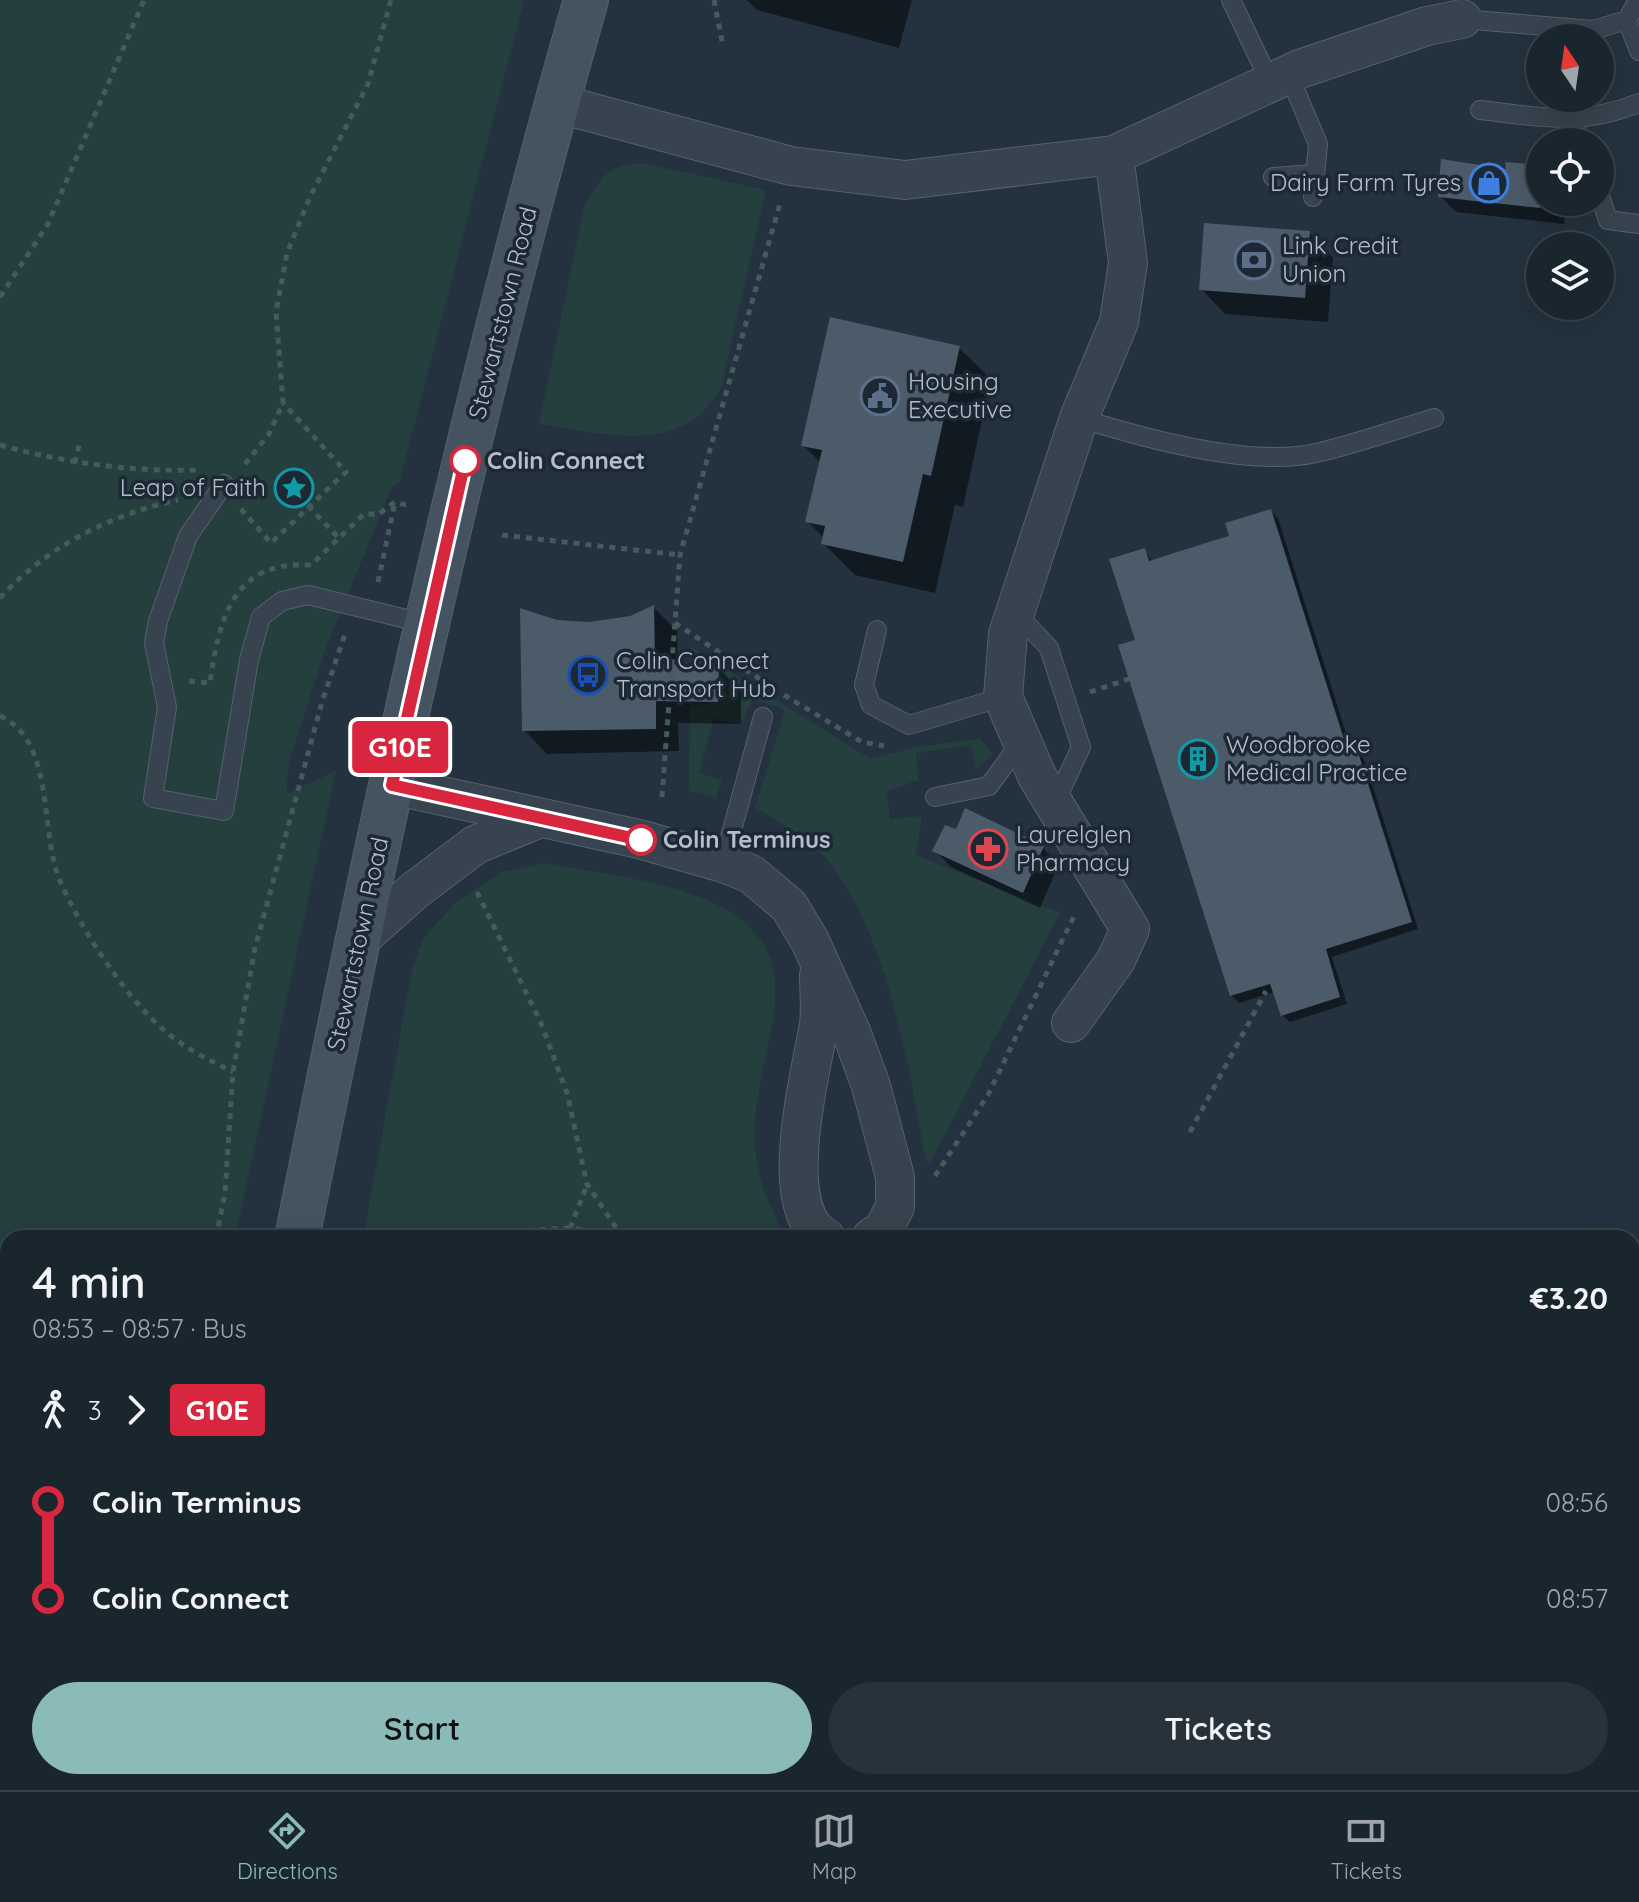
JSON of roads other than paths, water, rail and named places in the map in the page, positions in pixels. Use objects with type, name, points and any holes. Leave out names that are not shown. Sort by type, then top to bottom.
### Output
[{"type":"main road","name":"Stewartstown Road","points":[[299,1230],[427,624],[556,103],[586,0]]},
{"type":"street","points":[[556,103],[791,166],[905,180],[1114,155],[1280,79],[1427,26],[1462,19]]},
{"type":"street","points":[[1071,1023],[1116,960],[1130,929],[1054,805],[1021,742],[1003,697],[1008,634],[1079,418],[1119,322],[1128,263],[1114,155]]},
{"type":"street","points":[[392,785],[639,839],[723,863],[751,874],[789,906],[818,962],[871,1086],[895,1177],[895,1207],[883,1230]]},
{"type":"street","points":[[359,940],[414,891],[475,845],[540,818]]},
{"type":"street","points":[[817,1230],[806,1212],[798,1173],[801,1118],[819,1021],[818,962]]},
{"type":"lane","points":[[1231,0],[1318,144],[1313,197]]},
{"type":"lane","points":[[1462,19],[1593,30],[1627,20],[1638,0]]},
{"type":"lane","points":[[1627,20],[1639,51]]},
{"type":"lane","points":[[1480,110],[1573,120],[1607,115],[1639,103]]},
{"type":"lane","points":[[1573,120],[1576,128]]},
{"type":"lane","points":[[1273,177],[1315,174]]},
{"type":"lane","points":[[1607,216],[1608,220],[1639,224]]},
{"type":"lane","points":[[1079,418],[1141,438],[1272,458],[1314,454],[1434,418]]},
{"type":"lane","points":[[224,484],[188,536],[158,621],[154,643],[167,707],[153,798],[224,811],[249,660],[261,617],[282,601],[308,595],[427,624]]},
{"type":"lane","points":[[1015,612],[1049,648],[1081,747],[1054,805]]},
{"type":"lane","points":[[877,630],[864,685],[871,705],[909,725],[1003,697]]},
{"type":"lane","points":[[723,863],[763,717]]},
{"type":"lane","points":[[935,797],[989,786],[1021,742]]},
{"type":"place","name":"Dairy Farm Tyres","points":[[1489,183]]},
{"type":"place","name":"Link Credit Union","points":[[1254,260]]},
{"type":"place","name":"Housing Executive","points":[[880,396]]},
{"type":"place","name":"Colin Connect","points":[[465,461]]},
{"type":"place","name":"Leap of Faith","points":[[294,488]]},
{"type":"place","name":"Colin Connect Transport Hub","points":[[588,675]]},
{"type":"place","name":"Woodbrooke Medical Practice","points":[[1198,759]]},
{"type":"place","name":"Colin Terminus","points":[[641,840]]},
{"type":"place","name":"Laurelglen Pharmacy","points":[[988,849]]}]
